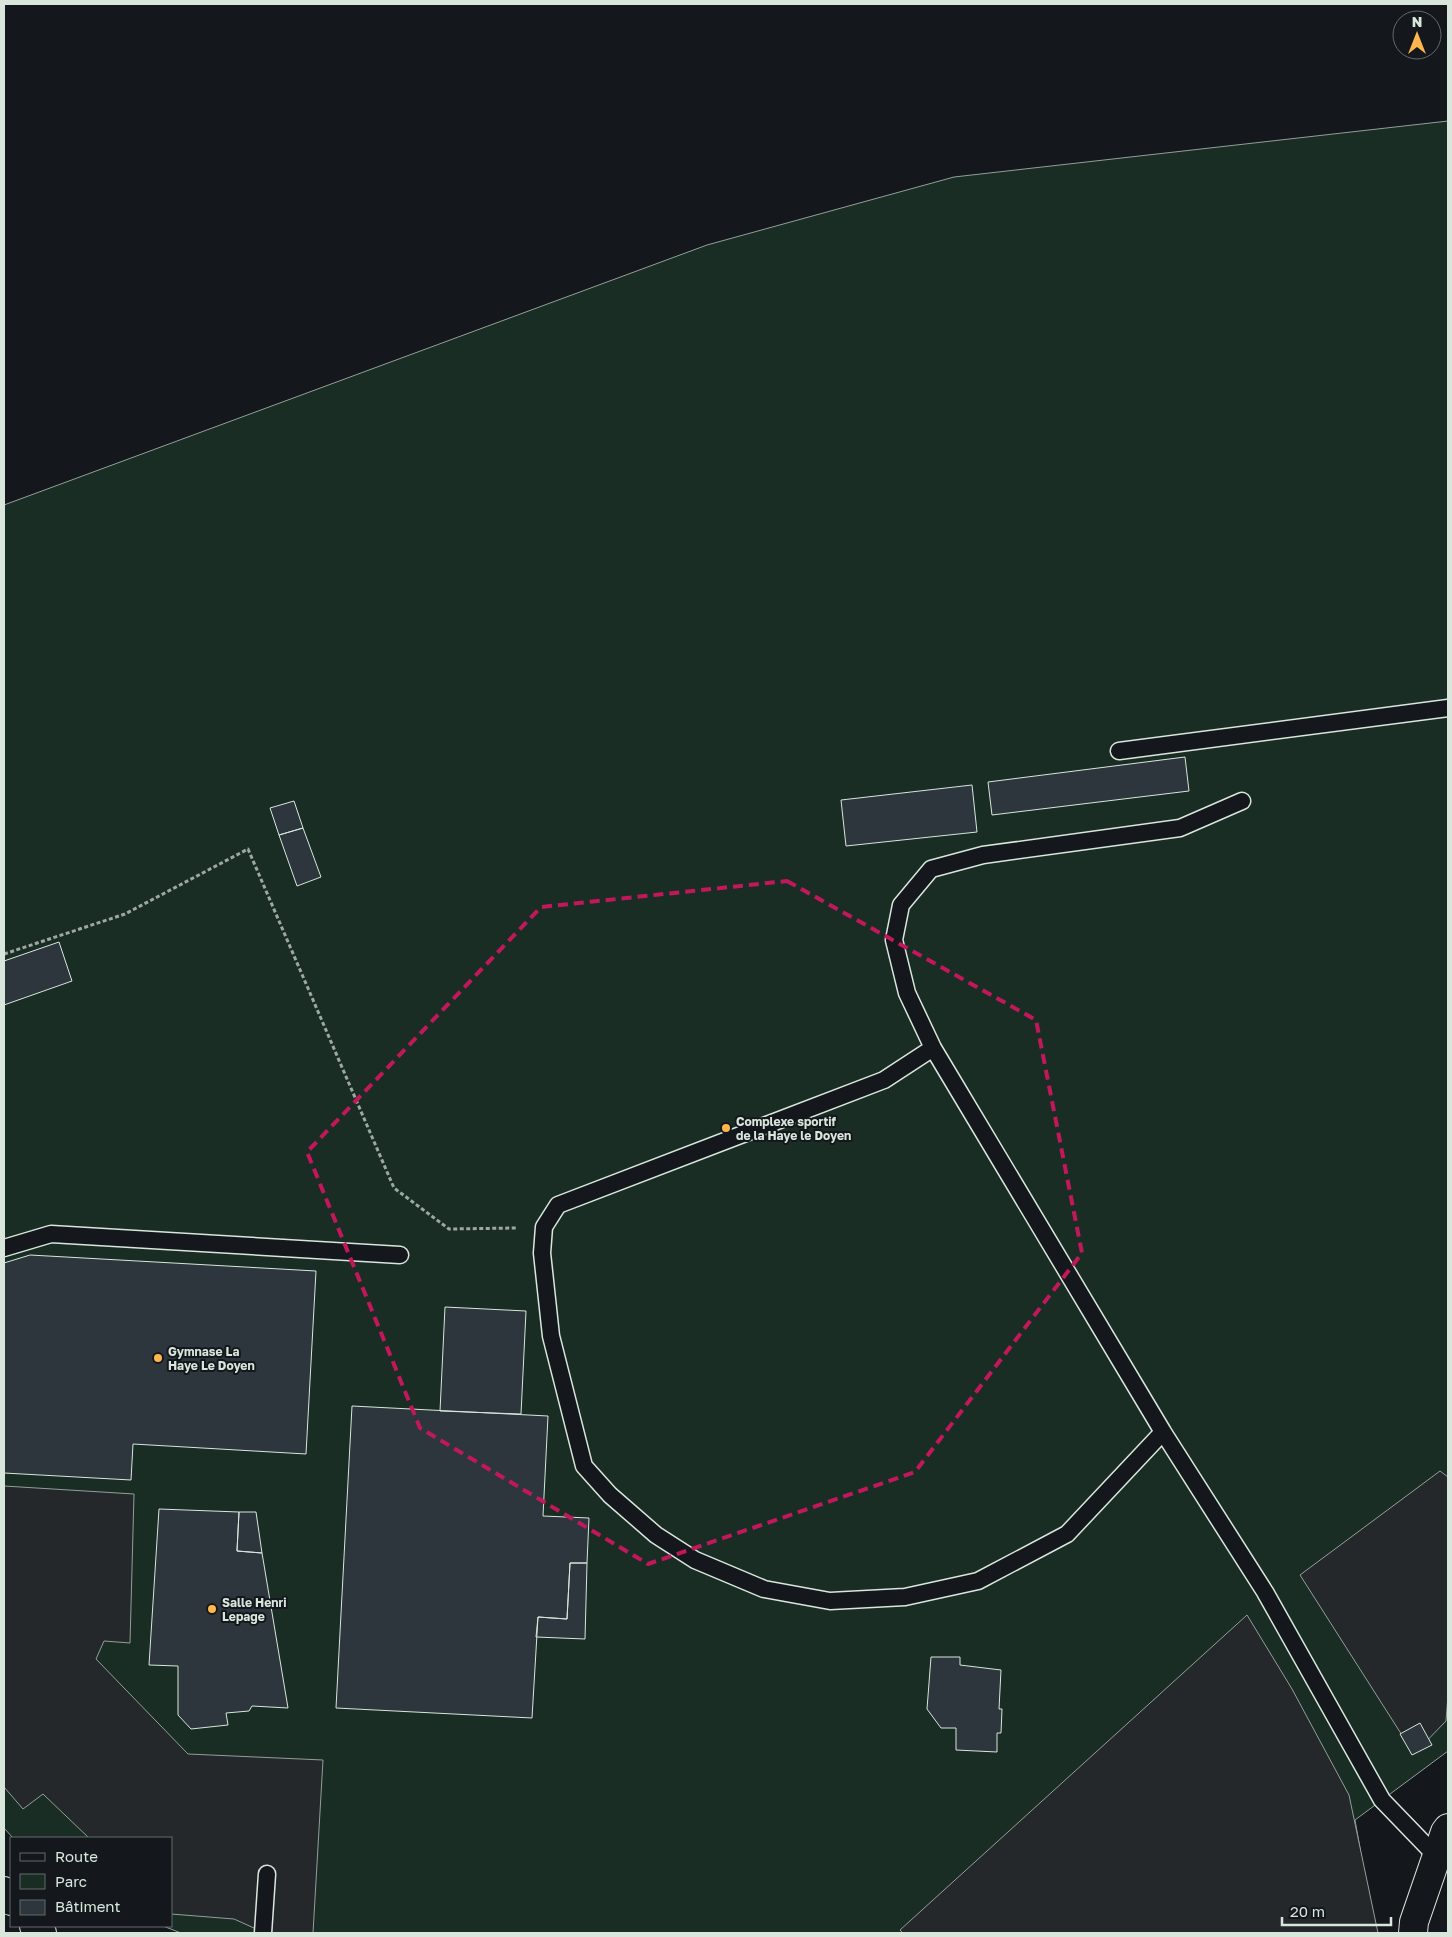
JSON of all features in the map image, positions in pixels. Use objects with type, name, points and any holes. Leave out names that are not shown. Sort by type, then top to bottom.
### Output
[{"type":"street","points":[[1412,1933],[1436,1857],[1448,1828]]},
{"type":"lane","points":[[1118,751],[1448,708]]},
{"type":"lane","points":[[1242,801],[1180,828],[983,856],[930,869],[901,905],[894,940],[907,993],[933,1048],[1163,1432],[1265,1592],[1382,1800],[1436,1857]]},
{"type":"lane","points":[[933,1048],[884,1080],[558,1205],[544,1227],[542,1253],[550,1336],[584,1466],[610,1495],[656,1536],[695,1560],[764,1589],[830,1601],[905,1597],[978,1581],[1068,1534],[1163,1432]]},
{"type":"lane","points":[[4,1248],[51,1234],[400,1256]]},
{"type":"lane","points":[[263,1933],[266,1874]]},
{"type":"path","points":[[4,954],[125,914],[248,849],[394,1188],[449,1229],[544,1227]]},
{"type":"highlighted area","points":[[787,881],[1036,1020],[1082,1253],[915,1472],[648,1564],[420,1428],[307,1152],[541,907]]},
{"type":"green space","name":"Complexe sportif de la Haye le Doyen","points":[[1448,121],[1448,1751],[1355,1820],[1375,1933],[181,1933],[166,1927],[172,1927],[172,1837],[12,1837],[4,1828],[4,505],[707,245],[954,177]]},
{"type":"shaded area","points":[[1440,1471],[1448,1477],[1448,1695],[1446,1721],[1414,1754],[1300,1575]]},
{"type":"shaded area","points":[[4,1486],[134,1494],[130,1643],[104,1641],[96,1659],[188,1754],[323,1760],[313,1933],[265,1933],[234,1919],[172,1914],[172,1837],[88,1837],[43,1794],[23,1809],[4,1787]]},
{"type":"shaded area","points":[[1247,1615],[1292,1689],[1349,1795],[1378,1933],[903,1933],[900,1930]]},
{"type":"building","points":[[1185,757],[1189,791],[992,815],[988,782]]},
{"type":"building","points":[[972,785],[977,832],[846,846],[841,800]]},
{"type":"building","points":[[294,801],[303,828],[279,835],[270,808]]},
{"type":"building","points":[[303,828],[321,877],[297,886],[279,835]]},
{"type":"building","points":[[59,942],[72,981],[4,1005],[4,961]]},
{"type":"building","name":"Gymnase La Haye Le Doyen","points":[[30,1255],[316,1271],[306,1454],[133,1444],[131,1480],[4,1473],[4,1263]]},
{"type":"building","points":[[445,1307],[526,1311],[521,1414],[440,1411]]},
{"type":"building","points":[[352,1406],[548,1416],[543,1516],[589,1518],[587,1563],[570,1563],[567,1619],[538,1617],[532,1718],[336,1708]]},
{"type":"building","name":"Salle Henri Lepage","points":[[159,1509],[239,1512],[237,1551],[262,1553],[288,1708],[252,1706],[249,1711],[226,1713],[228,1725],[191,1729],[178,1715],[178,1666],[149,1665]]},
{"type":"building","points":[[239,1512],[256,1512],[262,1553],[237,1551]]},
{"type":"building","points":[[570,1563],[587,1563],[585,1639],[536,1637],[538,1617],[567,1619]]},
{"type":"building","points":[[931,1657],[960,1657],[960,1665],[1001,1670],[999,1709],[1002,1709],[1001,1733],[997,1733],[997,1752],[956,1750],[956,1728],[941,1728],[927,1709]]},
{"type":"building","points":[[1420,1723],[1432,1745],[1412,1755],[1400,1734]]},
{"type":"place","name":"Complexe sportif de la Haye le Doyen","points":[[726,1128]]},
{"type":"place","name":"Gymnase La Haye Le Doyen","points":[[158,1358]]},
{"type":"place","name":"Salle Henri Lepage","points":[[212,1609]]}]
